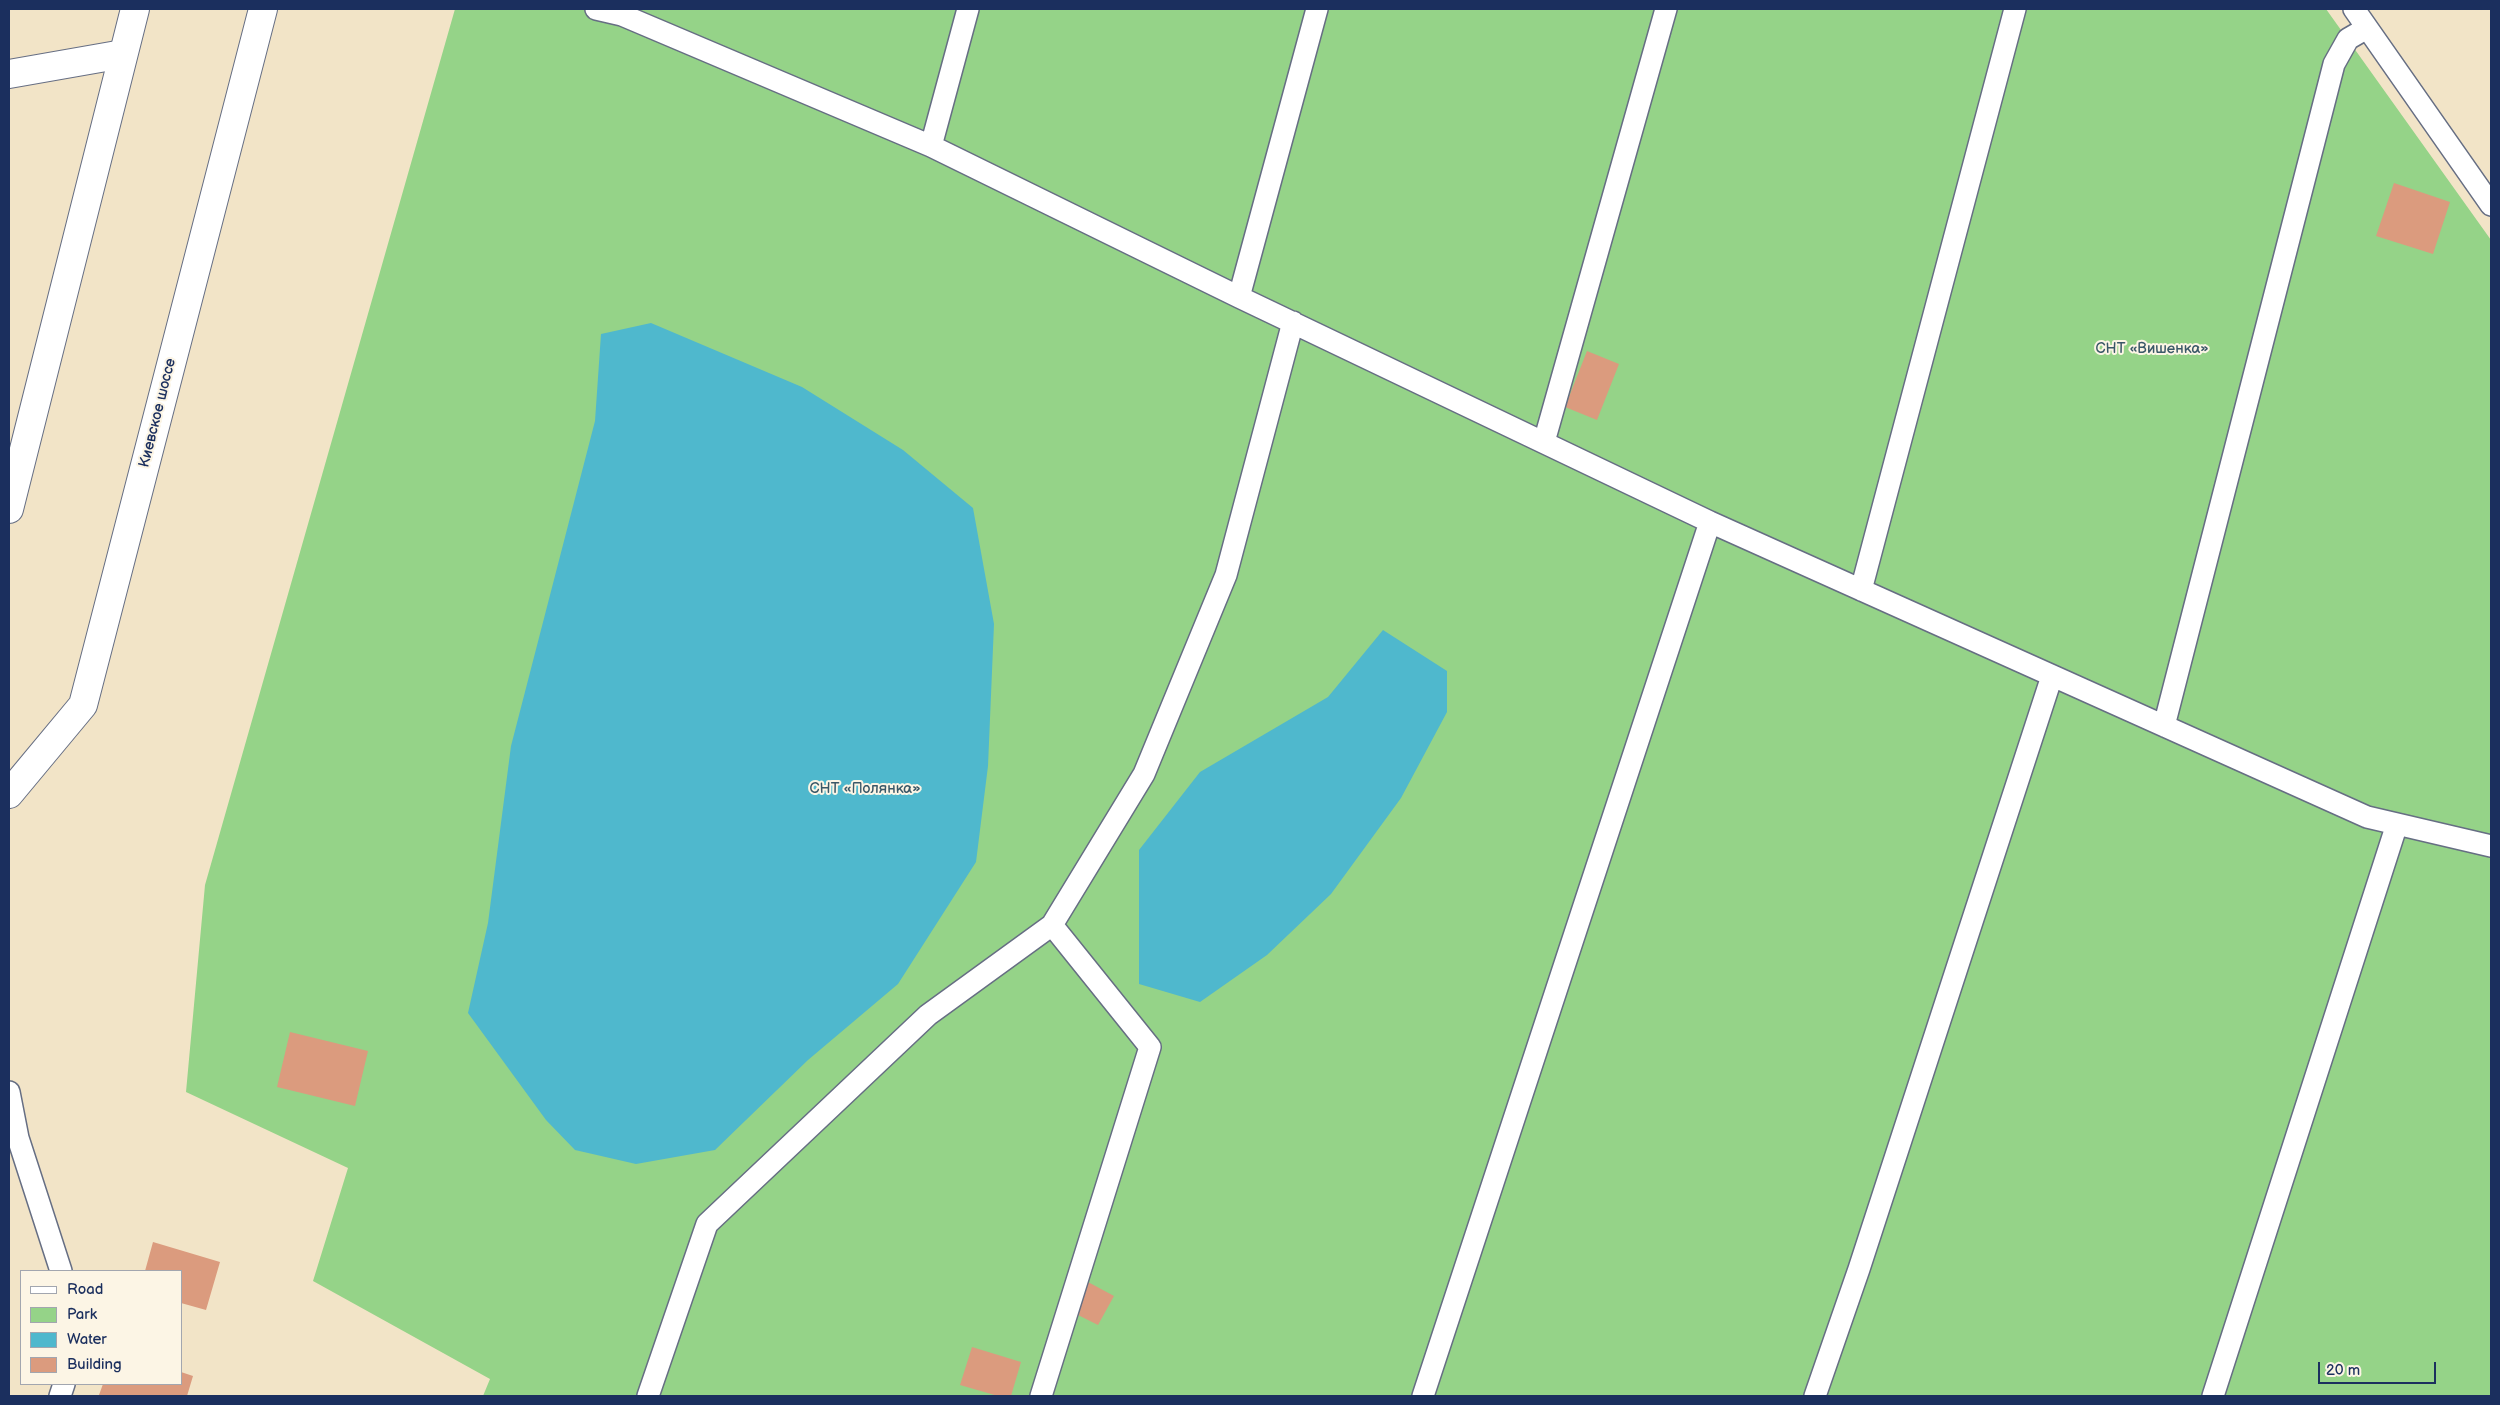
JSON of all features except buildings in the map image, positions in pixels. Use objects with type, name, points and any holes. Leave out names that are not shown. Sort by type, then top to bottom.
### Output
[{"type":"main road","points":[[9,509],[135,9]]},
{"type":"main road","name":"Киевское шоссе","points":[[9,794],[83,705],[263,9]]},
{"type":"main road","points":[[9,74],[123,54]]},
{"type":"lane","points":[[596,9],[623,12],[931,146],[1239,297],[1710,522],[2367,817],[2490,843]]},
{"type":"lane","points":[[931,146],[968,9]]},
{"type":"lane","points":[[1239,297],[1317,9]]},
{"type":"lane","points":[[1544,442],[1666,9]]},
{"type":"lane","points":[[1861,590],[2015,9]]},
{"type":"lane","points":[[2354,9],[2491,205]]},
{"type":"lane","points":[[2164,726],[2334,64],[2348,39],[2367,28]]},
{"type":"lane","points":[[648,1396],[707,1224],[928,1015],[1052,925],[1144,774],[1226,575],[1293,322]]},
{"type":"lane","points":[[1423,1396],[1710,522]]},
{"type":"lane","points":[[1816,1396],[2052,676]]},
{"type":"lane","points":[[2213,1396],[2397,824]]},
{"type":"lane","points":[[1041,1396],[1150,1047],[1052,925]]},
{"type":"lane","points":[[9,1092],[18,1138],[62,1270]]},
{"type":"green space","name":"СНТ «Полянка»","points":[[455,9],[2326,9],[2491,240],[2491,1396],[483,1396],[490,1379],[313,1281],[348,1168],[186,1092],[205,885]]},
{"type":"water","points":[[651,323],[802,387],[903,450],[973,508],[994,624],[988,766],[976,862],[898,984],[808,1060],[715,1150],[636,1164],[575,1150],[546,1120],[468,1013],[488,923],[511,746],[595,421],[601,334]]},
{"type":"water","points":[[1383,630],[1447,671],[1447,712],[1401,798],[1331,894],[1267,955],[1200,1002],[1139,984],[1139,850],[1200,772],[1328,697]]},
{"type":"park label","name":"СНТ «Вишенка»","points":[[2152,349]]}]
